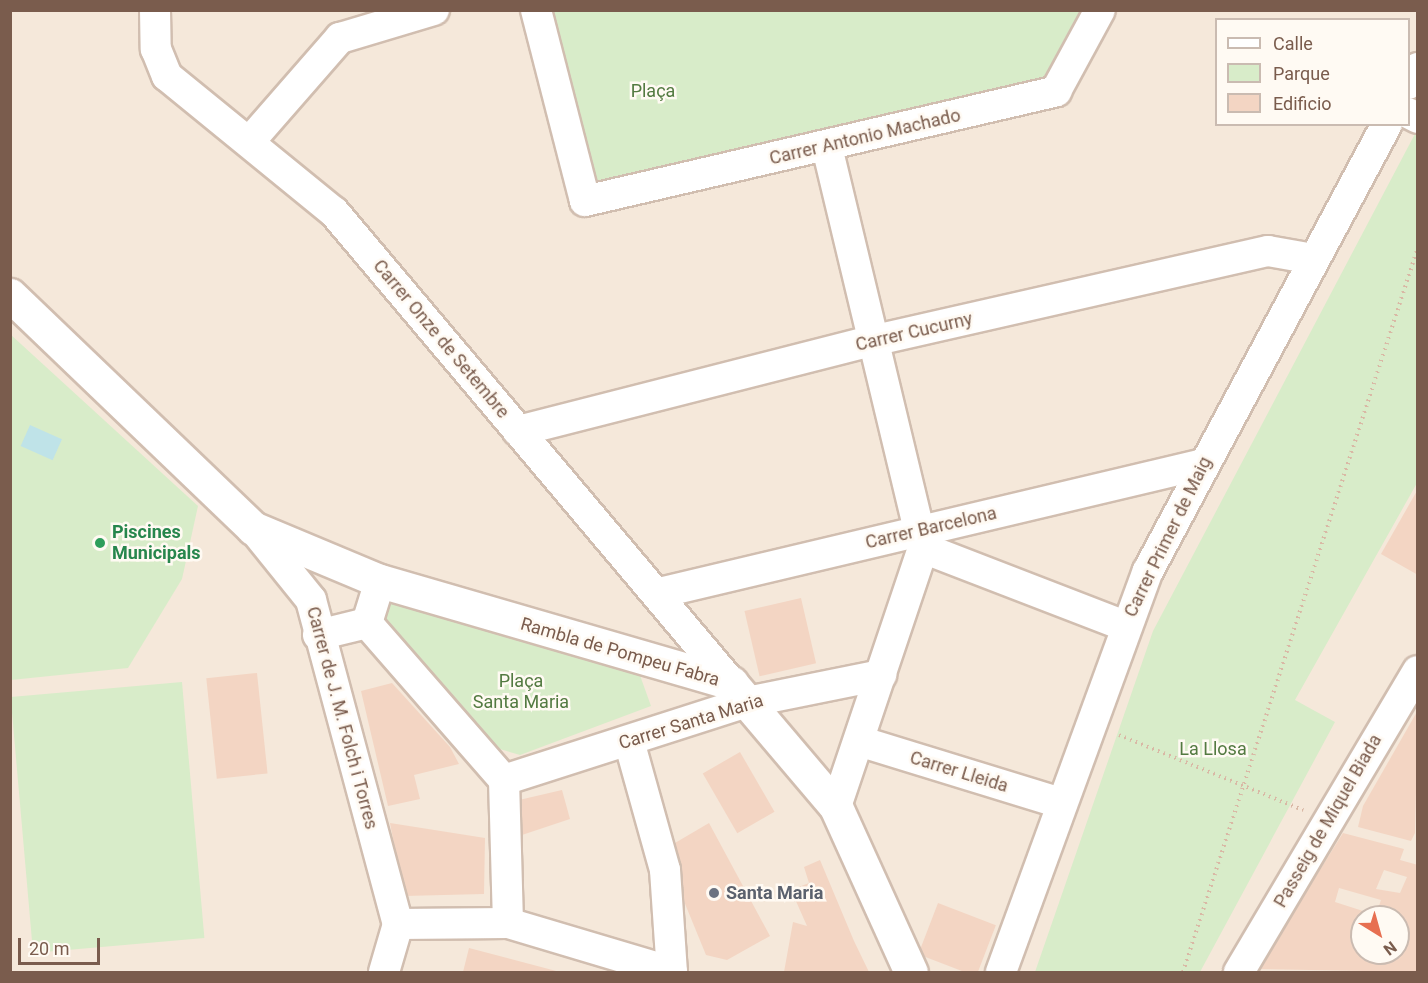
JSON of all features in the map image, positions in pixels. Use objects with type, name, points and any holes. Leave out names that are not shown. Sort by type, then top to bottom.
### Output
[{"type":"street","name":"Carrer Onze de Setembre","points":[[155,10],[156,49],[166,76],[250,141],[334,212],[518,431],[659,593],[739,693]]},
{"type":"street","points":[[250,141],[340,38],[434,10]]},
{"type":"street","name":"Carrer Antonio Machado","points":[[536,10],[585,201],[827,147],[1056,91],[1100,10]]},
{"type":"street","points":[[1410,81],[1418,68]]},
{"type":"street","name":"Carrer Primer de Maig","points":[[1001,972],[1059,802],[1125,626],[1203,464],[1386,126]]},
{"type":"street","points":[[827,147],[876,340],[920,540],[880,675],[836,807]]},
{"type":"street","name":"Carrer Cucurny","points":[[518,431],[876,340],[1268,251],[1313,260]]},
{"type":"street","name":"Rambla de Pompeu Fabra","points":[[10,295],[253,528],[339,568],[739,693]]},
{"type":"street","name":"Carrer Barcelona","points":[[659,593],[920,540],[1203,464]]},
{"type":"street","name":"Carrer de J. M. Folch i Torres","points":[[253,528],[311,600],[318,635],[398,924]]},
{"type":"street","points":[[920,540],[1125,626]]},
{"type":"street","points":[[311,600],[322,579],[339,568]]},
{"type":"street","points":[[367,623],[380,581]]},
{"type":"street","points":[[318,635],[367,623]]},
{"type":"street","points":[[367,623],[504,780],[508,924]]},
{"type":"street","name":"Passeig de Miquel Biada","points":[[1239,972],[1326,819],[1418,671]]},
{"type":"street","name":"Carrer Santa Maria","points":[[504,780],[629,741],[739,693],[880,675]]},
{"type":"street","points":[[739,693],[836,807],[911,972]]},
{"type":"street","points":[[384,972],[398,924],[508,924],[672,972],[665,870],[629,741]]},
{"type":"street","name":"Carrer Lleida","points":[[859,741],[1059,802]]},
{"type":"path","points":[[1183,972],[1247,785],[1418,247]]},
{"type":"path","points":[[1089,723],[1247,785],[1326,819]]},
{"type":"shaded area","points":[[10,11],[1417,11],[1417,972],[11,972]]},
{"type":"green space","name":"Plaça","points":[[551,11],[1087,11],[1048,81],[594,187]]},
{"type":"green space","name":"La Llosa","points":[[1417,130],[1417,483],[1295,700],[1335,722],[1200,972],[1035,972],[1153,631]]},
{"type":"green space","name":"Piscines Municipals","points":[[10,334],[198,506],[182,579],[128,668],[11,680]]},
{"type":"green space","name":"Plaça Santa Maria","points":[[390,599],[637,667],[651,706],[520,755],[493,747],[381,620]]},
{"type":"green space","points":[[182,682],[204,938],[33,953],[11,697]]},
{"type":"water","points":[[30,425],[62,439],[53,460],[21,446]]},
{"type":"building","points":[[1418,489],[1418,575],[1381,554]]},
{"type":"building","points":[[801,598],[816,663],[760,676],[744,611]]},
{"type":"building","points":[[257,673],[268,773],[217,779],[206,678]]},
{"type":"building","points":[[392,683],[450,747],[459,764],[414,775],[420,799],[388,806],[361,691]]},
{"type":"building","points":[[1418,710],[1415,833],[1411,841],[1358,827],[1363,806]]},
{"type":"building","points":[[740,752],[774,812],[737,833],[703,774]]},
{"type":"building","points":[[562,790],[570,819],[519,836],[519,800]]},
{"type":"building","points":[[390,823],[485,838],[484,894],[404,896]]},
{"type":"building","name":"Santa Maria","points":[[709,823],[770,936],[727,960],[706,955],[663,850]]},
{"type":"building","points":[[1343,833],[1404,849],[1400,860],[1418,865],[1418,972],[1258,969]],"holes":[[[1384,870],[1407,877],[1400,893],[1376,889]]]},
{"type":"building","points":[[820,860],[869,972],[784,972],[793,922],[807,926],[791,890],[809,883],[804,867]]},
{"type":"building","points":[[938,903],[996,925],[978,972],[964,972],[918,954]]},
{"type":"building","points":[[469,948],[560,972],[463,972]]},
{"type":"place","name":"Piscines Municipals","points":[[100,543]]},
{"type":"place","name":"Santa Maria","points":[[714,893]]}]
